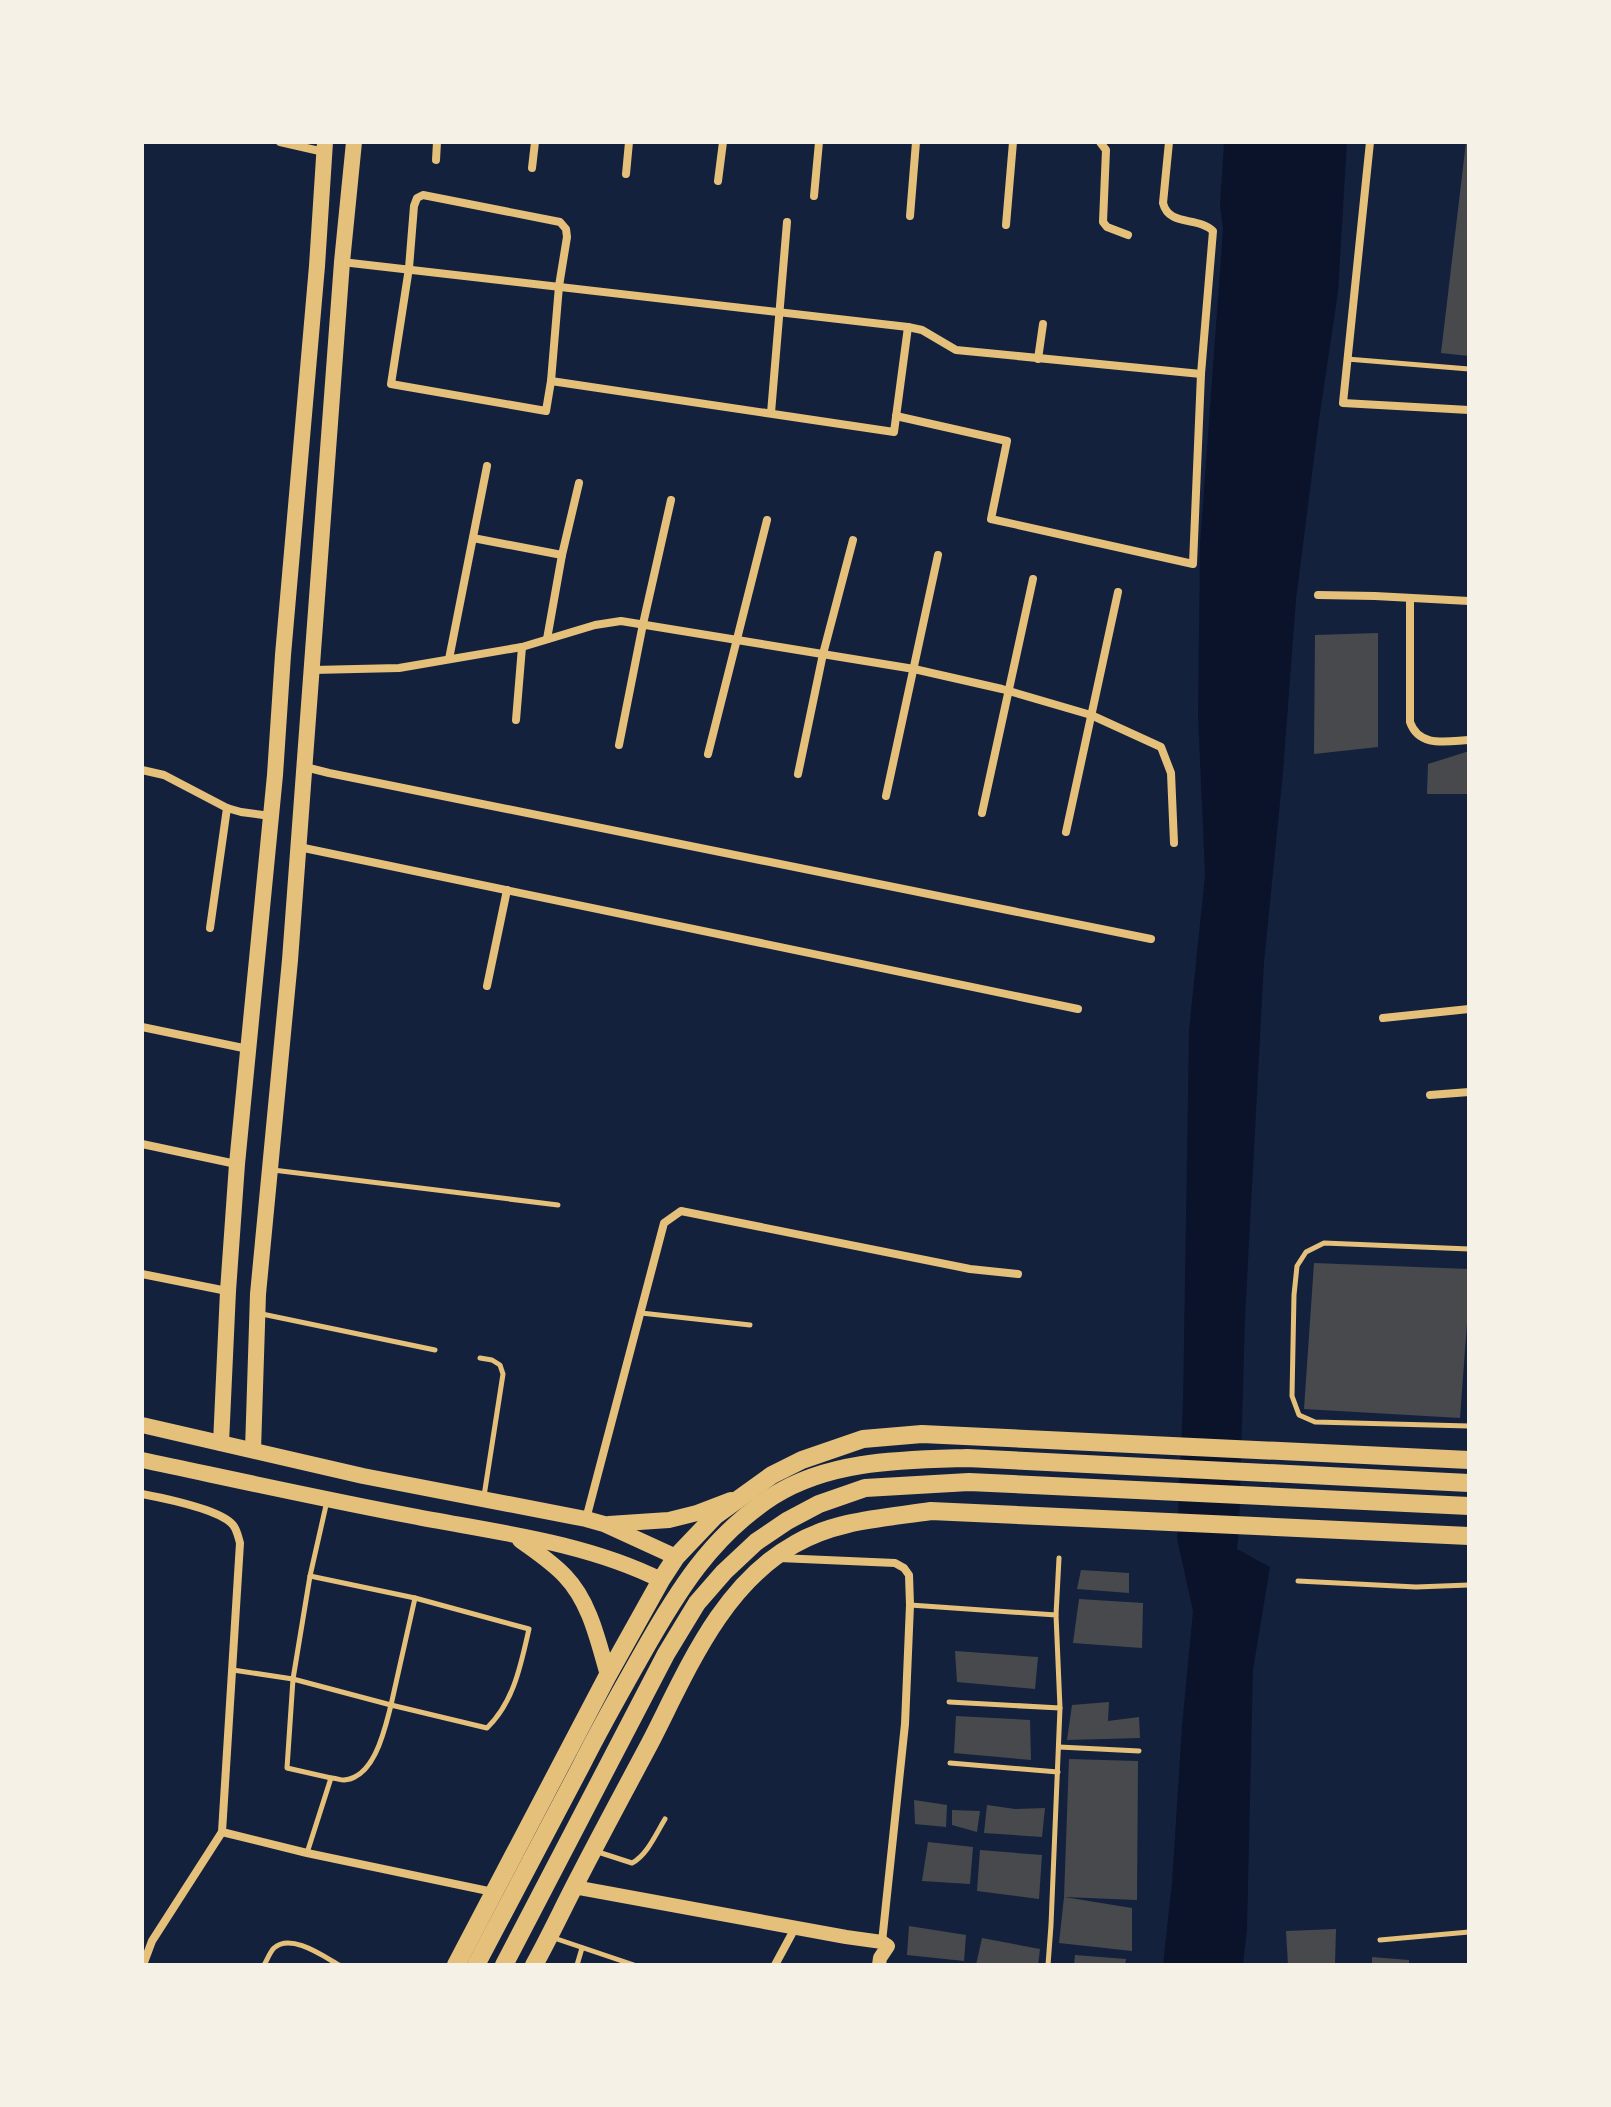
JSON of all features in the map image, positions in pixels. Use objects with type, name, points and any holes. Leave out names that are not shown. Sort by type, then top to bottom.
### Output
[{"type":"highway","points":[[456,1965],[608,1675],[676,1557],[715,1516],[772,1475],[802,1460],[863,1439],[922,1434],[1469,1460]]},
{"type":"highway","points":[[476,1965],[606,1717],[665,1614],[699,1562],[736,1524],[774,1496],[813,1477],[860,1464],[967,1458],[1469,1483]]},
{"type":"highway","points":[[504,1965],[666,1654],[697,1603],[756,1542],[819,1504],[865,1488],[969,1482],[1469,1506]]},
{"type":"highway","points":[[534,1965],[717,1620],[733,1597],[774,1558],[816,1533],[844,1524],[931,1511],[1469,1536]]},
{"type":"highway","points":[[676,1557],[733,1597]]},
{"type":"highway","points":[[661,1580],[717,1620]]},
{"type":"main road","points":[[253,1450],[258,1294],[299,847],[342,262],[354,142]]},
{"type":"main road","points":[[221,1443],[237,1164],[270,816],[317,266],[324,147]]},
{"type":"main road","points":[[228,1291],[258,1294]]},
{"type":"main road","points":[[142,1425],[363,1476],[586,1519],[676,1557]]},
{"type":"main road","points":[[142,1460],[515,1536],[597,1555],[661,1580]]},
{"type":"main road","points":[[604,1524],[669,1520],[743,1495]]},
{"type":"main road","points":[[515,1536],[566,1577],[577,1592],[596,1632],[608,1675]]},
{"type":"street","points":[[280,142],[324,147]]},
{"type":"street","points":[[436,160],[437,142]]},
{"type":"street","points":[[532,168],[535,142]]},
{"type":"street","points":[[626,174],[629,142]]},
{"type":"street","points":[[718,181],[723,142]]},
{"type":"street","points":[[814,196],[819,142]]},
{"type":"street","points":[[910,216],[916,142]]},
{"type":"street","points":[[1006,225],[1013,142]]},
{"type":"street","points":[[1100,142],[1106,150],[1103,222],[1107,227],[1128,235]]},
{"type":"street","points":[[896,416],[1007,441],[991,519],[1193,564],[1201,374],[1213,231],[1205,224],[1171,217],[1165,212],[1163,203],[1169,142]]},
{"type":"street","points":[[1370,142],[1343,403],[1469,410]]},
{"type":"street","points":[[423,195],[560,222],[566,229],[567,237],[546,411],[391,384],[409,268],[414,206],[417,198],[423,195]]},
{"type":"street","points":[[771,413],[787,222]]},
{"type":"street","points":[[342,262],[908,327],[922,330],[956,350],[1201,374]]},
{"type":"street","points":[[1038,359],[1043,324]]},
{"type":"street","points":[[551,381],[894,432],[908,327]]},
{"type":"street","points":[[449,659],[487,466]]},
{"type":"street","points":[[547,639],[579,483]]},
{"type":"street","points":[[619,745],[671,500]]},
{"type":"street","points":[[708,754],[767,520]]},
{"type":"street","points":[[473,538],[562,555]]},
{"type":"street","points":[[798,774],[823,654],[853,540]]},
{"type":"street","points":[[886,796],[938,555]]},
{"type":"street","points":[[982,813],[1033,579]]},
{"type":"street","points":[[1066,832],[1118,592]]},
{"type":"street","points":[[1318,595],[1469,601]]},
{"type":"street","points":[[1410,598],[1410,722],[1414,733],[1424,739],[1469,740]]},
{"type":"street","points":[[313,670],[399,668],[522,647],[595,625],[621,621],[914,669],[1009,691],[1091,715],[1161,747],[1171,773],[1174,843]]},
{"type":"street","points":[[516,720],[522,647]]},
{"type":"street","points":[[305,767],[1151,939]]},
{"type":"street","points":[[142,770],[164,775],[227,808],[270,816]]},
{"type":"street","points":[[210,928],[227,808]]},
{"type":"street","points":[[299,847],[1078,1009]]},
{"type":"street","points":[[487,986],[507,890]]},
{"type":"street","points":[[1383,1018],[1469,1009]]},
{"type":"street","points":[[142,1027],[248,1049]]},
{"type":"street","points":[[1430,1095],[1469,1092]]},
{"type":"street","points":[[142,1144],[237,1164]]},
{"type":"street","points":[[586,1519],[664,1223],[681,1211],[970,1269],[1018,1274]]},
{"type":"street","points":[[142,1274],[228,1291]]},
{"type":"street","points":[[142,1494],[211,1512],[230,1522],[240,1543],[222,1828],[152,1941],[143,1965]]},
{"type":"street","points":[[774,1558],[895,1563],[909,1575],[905,1724],[882,1942]]},
{"type":"street","points":[[222,1828],[307,1853],[495,1892]]},
{"type":"street","points":[[574,1887],[882,1942],[888,1946],[879,1965]]},
{"type":"street","points":[[775,1965],[795,1928]]},
{"type":"lane","points":[[1347,359],[1469,369]]},
{"type":"lane","points":[[270,1170],[558,1205]]},
{"type":"lane","points":[[1469,1249],[1324,1243],[1306,1252],[1297,1266],[1294,1295],[1292,1396],[1299,1415],[1315,1422],[1469,1426]]},
{"type":"lane","points":[[257,1313],[435,1350]]},
{"type":"lane","points":[[641,1313],[750,1325]]},
{"type":"lane","points":[[480,1358],[500,1365],[503,1374],[483,1501]]},
{"type":"lane","points":[[327,1500],[310,1576],[293,1679],[287,1768],[345,1780],[357,1776],[373,1759],[380,1746],[391,1705],[415,1598]]},
{"type":"lane","points":[[1048,1965],[1059,1747],[1056,1615],[1059,1558]]},
{"type":"lane","points":[[233,1670],[293,1679],[487,1728],[496,1719],[507,1702],[522,1661],[529,1629],[415,1598],[310,1576]]},
{"type":"lane","points":[[1298,1581],[1416,1587],[1469,1585]]},
{"type":"lane","points":[[910,1605],[1056,1615]]},
{"type":"lane","points":[[949,1702],[1060,1708]]},
{"type":"lane","points":[[1059,1747],[1139,1751]]},
{"type":"lane","points":[[950,1763],[1058,1772]]},
{"type":"lane","points":[[307,1853],[331,1778]]},
{"type":"lane","points":[[593,1851],[636,1862],[665,1819]]},
{"type":"lane","points":[[1380,1940],[1469,1932]]},
{"type":"lane","points":[[550,1937],[634,1965]]},
{"type":"lane","points":[[264,1965],[275,1947],[288,1942],[305,1946],[339,1965]]},
{"type":"lane","points":[[577,1965],[582,1948]]},
{"type":"water","points":[[1224,142],[1347,142],[1338,292],[1296,600],[1264,963],[1245,1319],[1237,1549],[1270,1567],[1253,1670],[1247,1930],[1243,1965],[1163,1965],[1193,1611],[1177,1539],[1183,1401],[1189,1030],[1205,875],[1198,715],[1200,545],[1223,229],[1220,205]]},
{"type":"building","points":[[1466,142],[1469,142],[1469,356],[1441,353]]},
{"type":"building","points":[[1378,633],[1378,747],[1314,754],[1315,635]]},
{"type":"building","points":[[1469,752],[1469,794],[1427,794],[1428,764]]},
{"type":"building","points":[[1314,1263],[1469,1269],[1460,1418],[1304,1409]]},
{"type":"building","points":[[1081,1570],[1129,1573],[1129,1593],[1077,1589]]},
{"type":"building","points":[[1079,1599],[1143,1603],[1142,1648],[1073,1643]]},
{"type":"building","points":[[955,1651],[1038,1657],[1035,1689],[957,1682]]},
{"type":"building","points":[[1109,1702],[1108,1721],[1139,1717],[1140,1738],[1067,1740],[1072,1705]]},
{"type":"building","points":[[956,1716],[1030,1720],[1031,1760],[954,1753]]},
{"type":"building","points":[[1069,1759],[1138,1761],[1137,1900],[1064,1897]]},
{"type":"building","points":[[914,1800],[947,1805],[946,1827],[915,1824]]},
{"type":"building","points":[[987,1805],[1015,1809],[1045,1808],[1042,1837],[984,1833]]},
{"type":"building","points":[[952,1810],[980,1811],[977,1832],[952,1825]]},
{"type":"building","points":[[928,1842],[973,1847],[970,1884],[922,1881]]},
{"type":"building","points":[[980,1850],[1042,1855],[1039,1899],[977,1891]]},
{"type":"building","points":[[1064,1897],[1132,1908],[1132,1951],[1059,1943]]},
{"type":"building","points":[[909,1926],[966,1935],[964,1961],[907,1955]]},
{"type":"building","points":[[1336,1929],[1335,1964],[1288,1965],[1286,1931]]},
{"type":"building","points":[[982,1938],[1040,1949],[1038,1965],[976,1965]]},
{"type":"building","points":[[1075,1955],[1126,1959],[1125,1965],[1074,1965]]},
{"type":"building","points":[[1372,1957],[1409,1960],[1409,1965],[1372,1965]]}]
